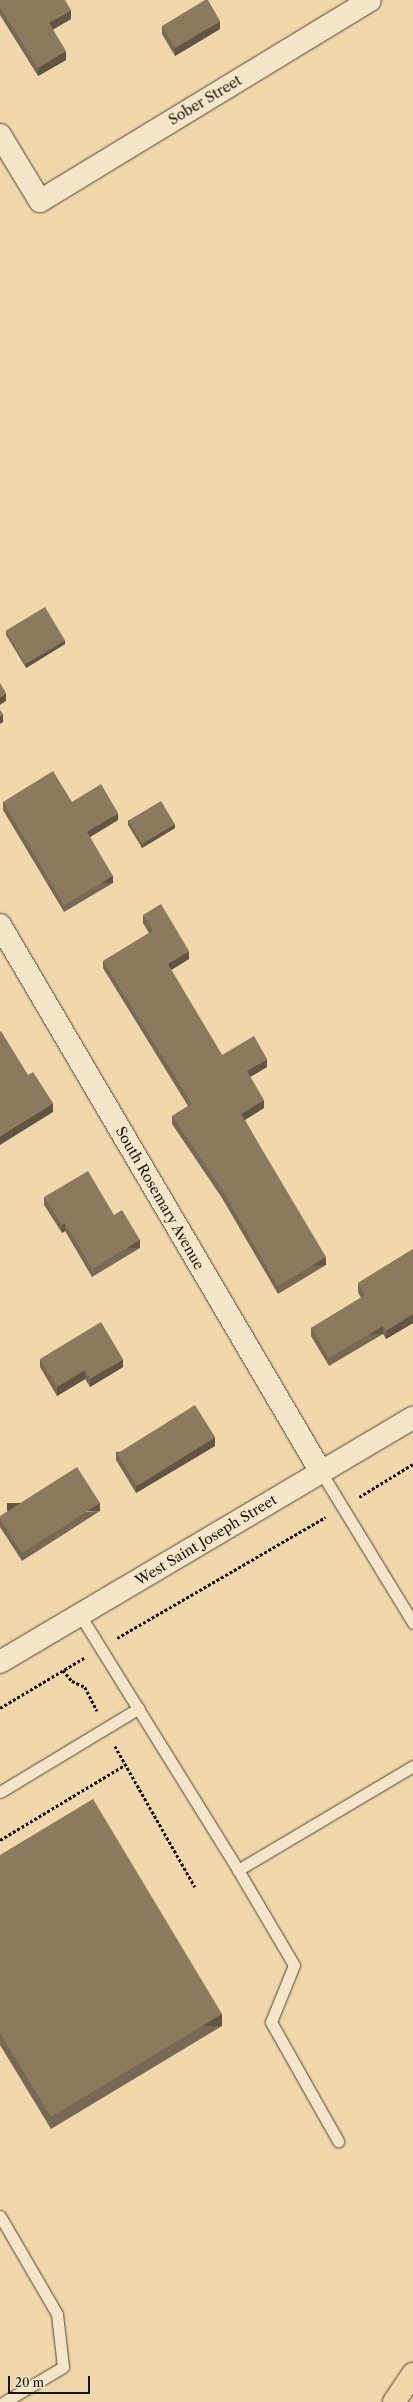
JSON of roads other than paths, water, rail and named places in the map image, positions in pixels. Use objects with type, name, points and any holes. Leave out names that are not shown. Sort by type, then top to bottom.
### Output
[{"type":"highway","points":[[394,2402],[413,2374]]},
{"type":"street","name":"Sober Street","points":[[0,135],[40,201],[342,7],[370,0]]},
{"type":"street","name":"South Rosemary Avenue","points":[[0,924],[321,1472]]},
{"type":"street","name":"West Saint Joseph Street","points":[[0,1662],[413,1418]]},
{"type":"lane","points":[[321,1472],[413,1623]]},
{"type":"lane","points":[[80,1616],[139,1708],[294,1965],[271,2022],[338,2141]]},
{"type":"lane","points":[[0,1792],[139,1708]]},
{"type":"lane","points":[[238,1870],[413,1766]]},
{"type":"lane","points":[[0,2216],[57,2314],[62,2367],[4,2402]]}]
